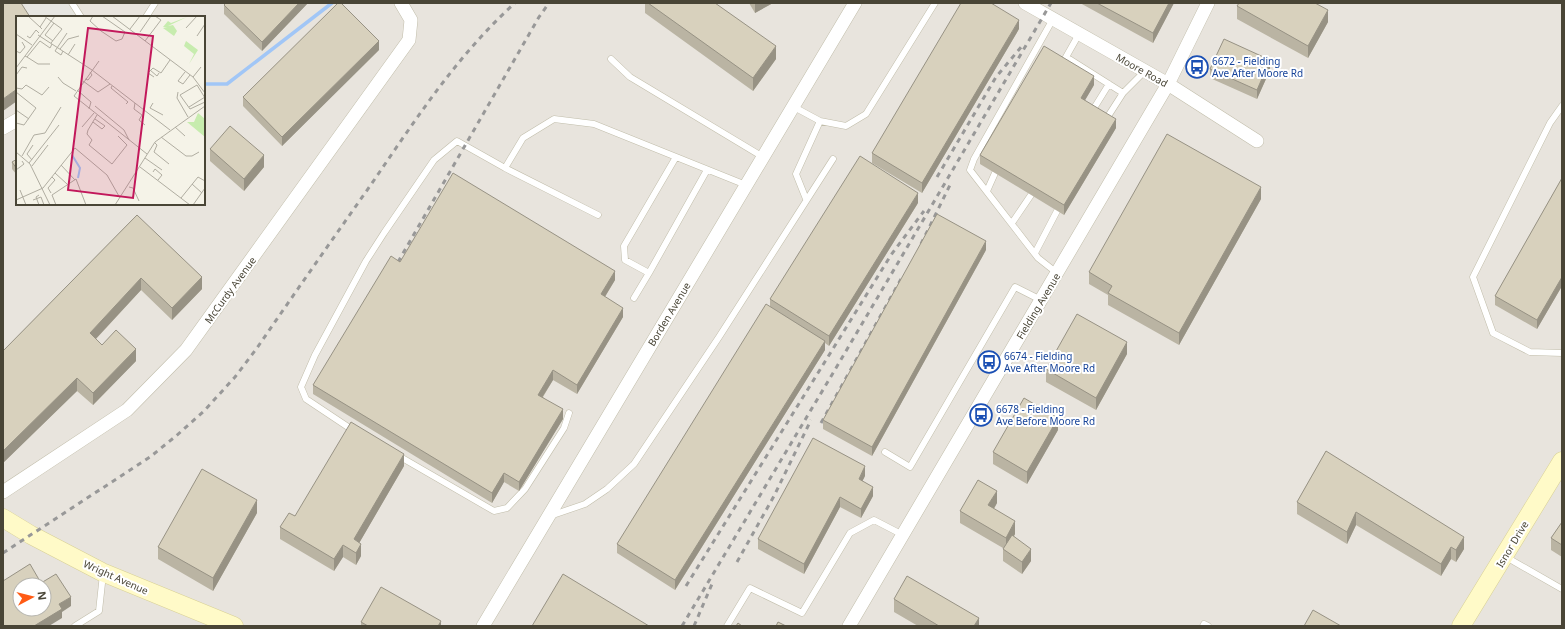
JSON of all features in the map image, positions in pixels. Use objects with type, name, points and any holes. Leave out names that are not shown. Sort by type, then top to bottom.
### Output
[{"type":"main road","name":"Isnor Drive","points":[[1462,626],[1562,461]]},
{"type":"main road","name":"Wright Avenue","points":[[3,518],[31,535],[103,573],[234,626]]},
{"type":"street","name":"McCurdy Avenue","points":[[3,492],[127,410],[186,350],[409,40],[411,20],[401,3]]},
{"type":"street","name":"Borden Avenue","points":[[483,626],[855,3]]},
{"type":"street","name":"Moore Road","points":[[1025,3],[1168,84],[1257,140]]},
{"type":"street","name":"Fielding Avenue","points":[[849,626],[1168,84],[1208,3]]},
{"type":"street","points":[[3,128],[16,121]]},
{"type":"lane","points":[[72,3],[80,16]]},
{"type":"lane","points":[[147,16],[155,3]]},
{"type":"lane","points":[[794,107],[820,121],[846,126],[866,114],[935,3]]},
{"type":"lane","points":[[1053,19],[974,159],[970,170],[1038,258],[1057,273]]},
{"type":"lane","points":[[1080,34],[1066,57],[1124,93]]},
{"type":"lane","points":[[611,59],[630,77],[763,157]]},
{"type":"lane","points":[[1105,121],[1124,93],[1145,71]]},
{"type":"lane","points":[[1090,113],[1109,84]]},
{"type":"lane","points":[[1562,106],[1550,123],[1473,277],[1493,333],[1530,352],[1562,353]]},
{"type":"lane","points":[[505,168],[523,138],[554,119],[594,124],[746,185]]},
{"type":"lane","points":[[806,199],[796,174],[820,121]]},
{"type":"lane","points":[[357,432],[306,399],[301,387],[315,355],[366,261],[434,160],[457,141],[505,168],[598,215]]},
{"type":"lane","points":[[649,273],[626,260],[624,246],[676,157]]},
{"type":"lane","points":[[548,517],[585,504],[607,489],[634,464],[719,337],[833,159]]},
{"type":"lane","points":[[634,298],[707,170]]},
{"type":"lane","points":[[987,191],[995,173]]},
{"type":"lane","points":[[1012,223],[1031,195]]},
{"type":"lane","points":[[1034,253],[1058,211]]},
{"type":"lane","points":[[885,452],[910,467],[1015,287],[1041,300]]},
{"type":"lane","points":[[392,452],[494,511],[507,508],[525,489],[564,428],[569,413]]},
{"type":"lane","points":[[727,626],[750,588],[802,613],[850,533],[874,520],[903,535]]},
{"type":"lane","points":[[1504,556],[1562,589]]},
{"type":"lane","points":[[76,626],[100,611],[103,573]]},
{"type":"lane","points":[[1203,626],[1204,624],[1208,626]]},
{"type":"shaded area","points":[[3,3],[1562,3],[1562,626],[3,626]]},
{"type":"shaded area","points":[[14,3],[76,3],[78,6],[79,16],[22,16]]},
{"type":"building","points":[[3,3],[21,3],[29,16],[16,16],[16,90],[3,99]]},
{"type":"building","points":[[226,3],[299,3],[262,42],[224,5]]},
{"type":"building","points":[[338,3],[341,3],[379,41],[282,137],[243,97]]},
{"type":"building","points":[[648,3],[715,3],[776,46],[753,78]]},
{"type":"building","points":[[961,3],[991,3],[1019,20],[922,183],[872,153]]},
{"type":"building","points":[[1097,3],[1169,3],[1153,33]]},
{"type":"building","points":[[1239,3],[1315,3],[1328,10],[1308,46],[1237,6]]},
{"type":"building","points":[[1224,39],[1270,60],[1257,90],[1210,69]]},
{"type":"building","points":[[1044,46],[1094,76],[1081,98],[1116,119],[1064,205],[980,155]]},
{"type":"building","points":[[230,126],[264,155],[244,179],[210,149]]},
{"type":"building","points":[[1167,134],[1261,187],[1179,333],[1108,293],[1112,286],[1089,272]]},
{"type":"building","points":[[860,156],[918,193],[829,336],[770,299]]},
{"type":"building","points":[[16,160],[16,168],[12,162]]},
{"type":"building","points":[[453,173],[615,271],[601,294],[623,308],[577,385],[553,370],[538,395],[563,409],[519,482],[504,473],[492,493],[313,385],[391,256],[400,262]]},
{"type":"building","points":[[1562,178],[1562,277],[1537,320],[1495,296]]},
{"type":"building","points":[[937,214],[986,241],[872,447],[823,420]]},
{"type":"building","points":[[137,215],[202,277],[172,308],[141,278],[90,333],[102,345],[116,330],[136,349],[93,393],[77,378],[3,451],[3,351]]},
{"type":"building","points":[[766,304],[825,341],[675,580],[617,544]]},
{"type":"building","points":[[1077,314],[1127,342],[1096,398],[1046,369]]},
{"type":"building","points":[[1024,398],[1058,418],[1027,472],[993,452]]},
{"type":"building","points":[[351,422],[404,454],[354,539],[361,544],[356,553],[343,545],[334,559],[280,527],[289,513],[295,516]]},
{"type":"building","points":[[813,438],[865,466],[859,479],[873,487],[861,509],[840,497],[804,564],[758,539]]},
{"type":"building","points":[[1326,451],[1464,537],[1456,550],[1451,547],[1441,564],[1356,512],[1347,532],[1297,502]]},
{"type":"building","points":[[202,469],[257,500],[213,578],[158,547]]},
{"type":"building","points":[[978,480],[997,491],[988,505],[1015,521],[1006,538],[960,511]]},
{"type":"building","points":[[1562,522],[1562,545],[1551,538]]},
{"type":"building","points":[[1012,535],[1031,549],[1022,562],[1003,549]]},
{"type":"building","points":[[30,564],[38,577],[12,577],[12,617],[49,617],[34,626],[3,626],[3,581]]},
{"type":"building","points":[[56,574],[71,597],[59,604],[62,609],[52,615],[51,577]]},
{"type":"building","points":[[563,574],[649,626],[532,626]]},
{"type":"building","points":[[907,576],[979,618],[974,626],[939,626],[894,599]]},
{"type":"building","points":[[381,587],[441,621],[438,626],[368,626],[361,622]]},
{"type":"building","points":[[1313,610],[1341,626],[1304,626]]},
{"type":"building","points":[[778,622],[786,626],[776,626]]},
{"type":"waterway","points":[[205,84],[227,84],[332,3]]},
{"type":"railway","points":[[3,553],[150,457],[204,411],[235,377],[257,348],[437,90],[474,45],[515,3]]},
{"type":"railway","points":[[398,262],[539,17],[549,3]]},
{"type":"railway","points":[[682,626],[1051,3]]},
{"type":"railway","points":[[937,177],[996,77],[1022,46]]},
{"type":"railway","points":[[921,244],[951,183]]},
{"type":"railway","points":[[686,586],[891,255],[924,211]]},
{"type":"railway","points":[[821,423],[901,279]]},
{"type":"railway","points":[[737,562],[774,496],[811,420]]},
{"type":"railway","points":[[694,626],[712,584]]},
{"type":"place","name":"6672 - Fielding Ave After Moore Rd","points":[[1197,67]]},
{"type":"place","name":"6674 - Fielding Ave After Moore Rd","points":[[989,362]]},
{"type":"place","name":"6678 - Fielding Ave Before Moore Rd","points":[[981,415]]}]
